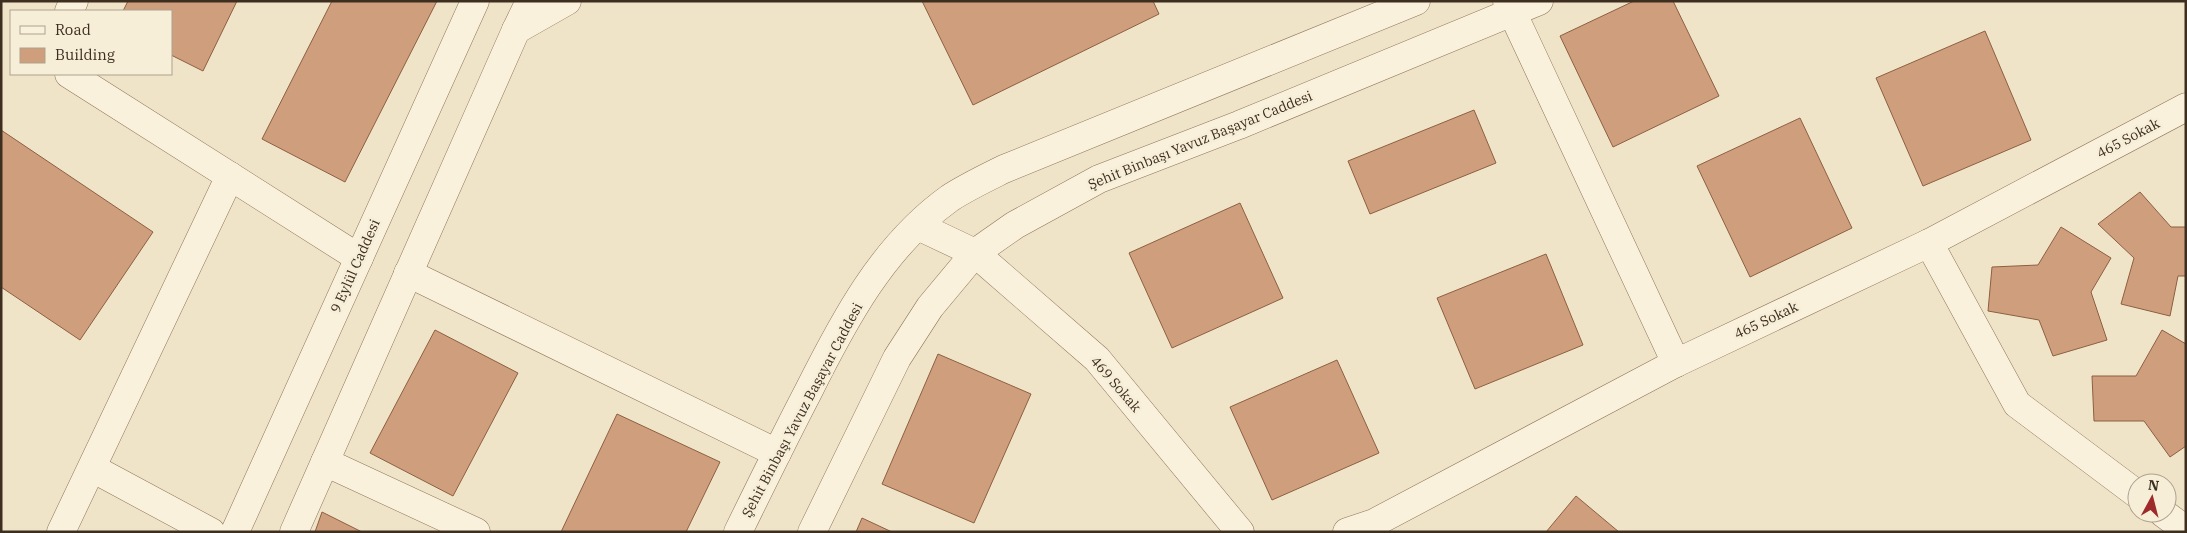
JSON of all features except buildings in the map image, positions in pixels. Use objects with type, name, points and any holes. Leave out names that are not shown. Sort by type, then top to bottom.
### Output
[{"type":"street","name":"9 Eylül Caddesi","points":[[235,532],[475,1]]},
{"type":"street","points":[[294,532],[530,1]]},
{"type":"street","points":[[516,30],[567,1]]},
{"type":"street","name":"Şehit Binbaşı Yavuz Başayar Caddesi","points":[[738,532],[839,333],[870,281],[895,249],[918,226],[951,198],[1004,169],[1416,1]]},
{"type":"street","name":"Şehit Binbaşı Yavuz Başayar Caddesi","points":[[812,532],[897,358],[930,307],[975,253],[1015,225],[1098,179],[1239,124],[1510,7],[1539,1]]},
{"type":"street","points":[[1510,7],[1676,363]]},
{"type":"street","points":[[71,75],[359,258]]},
{"type":"street","name":"465 Sokak","points":[[1347,532],[1374,523],[1676,363],[1929,243],[2186,108]]},
{"type":"street","points":[[61,532],[230,176]]},
{"type":"street","name":"469 Sokak","points":[[918,226],[975,253],[1097,360],[1240,532]]},
{"type":"street","points":[[1929,243],[2017,404],[2127,486]]},
{"type":"street","points":[[408,273],[777,453]]},
{"type":"street","points":[[325,462],[476,532]]},
{"type":"street","points":[[92,468],[211,532]]}]
